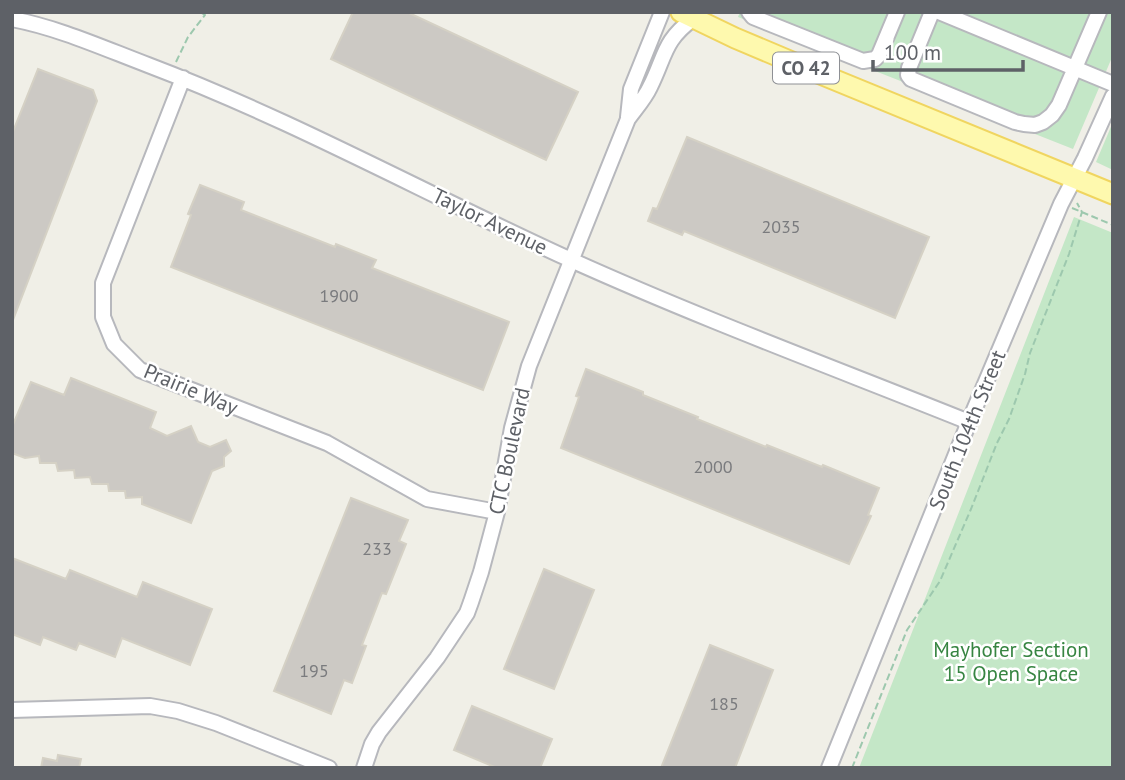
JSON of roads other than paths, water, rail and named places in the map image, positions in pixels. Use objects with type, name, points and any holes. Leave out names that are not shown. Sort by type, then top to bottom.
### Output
[{"type":"main road","name":"CO 42","points":[[688,15],[818,73],[1113,194]]},
{"type":"street","name":"CTC Boulevard","points":[[628,119],[631,89],[662,12]]},
{"type":"street","points":[[749,12],[753,17],[863,61],[875,59],[880,55],[897,12]]},
{"type":"street","points":[[932,12],[909,68],[908,75],[911,79],[1015,122],[1035,125],[1052,115],[1059,105],[1098,12]]},
{"type":"street","points":[[939,12],[1113,84]]},
{"type":"street","name":"CTC Boulevard","points":[[364,768],[379,732],[437,658],[467,613],[497,512],[509,442],[529,366],[628,119],[650,88],[668,42],[683,27],[688,15]]},
{"type":"street","name":"Taylor Avenue","points":[[12,19],[68,34],[177,76],[262,112],[572,260],[969,422]]},
{"type":"street","name":"Prairie Way","points":[[177,76],[103,283],[103,317],[114,344],[140,370],[327,443],[427,499],[497,512]]},
{"type":"street","name":"South 104th Street","points":[[829,768],[969,422],[1061,204],[1113,96]]},
{"type":"street","points":[[12,710],[150,706],[178,711],[216,723],[329,768]]},
{"type":"park label","name":"Mayhofer Section 15 Open Space","points":[[1011,661]]}]
